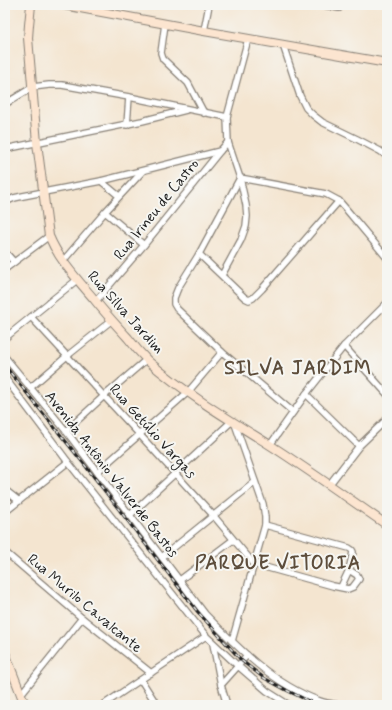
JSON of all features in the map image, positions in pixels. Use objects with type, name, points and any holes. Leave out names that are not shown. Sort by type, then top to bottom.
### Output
[{"type":"street","name":"Rua Silva Jardim","points":[[31,5],[28,38],[37,143],[49,236],[54,248],[78,280],[147,359],[188,392],[386,523]]},
{"type":"street","points":[[64,5],[204,32],[387,63]]},
{"type":"street","points":[[204,32],[210,5]]},
{"type":"street","points":[[324,5],[339,8]]},
{"type":"street","points":[[165,24],[161,53],[163,59],[188,83],[204,113]]},
{"type":"street","points":[[222,275],[246,226],[246,205],[240,178],[228,142],[227,117],[248,39]]},
{"type":"street","points":[[283,45],[300,96],[306,108],[322,122],[387,156]]},
{"type":"street","points":[[5,104],[33,87],[62,85],[227,117]]},
{"type":"street","points":[[127,124],[129,97]]},
{"type":"street","points":[[5,149],[188,110]]},
{"type":"street","name":"Rua Irineu de Castro","points":[[96,301],[228,142]]},
{"type":"street","points":[[5,202],[23,196],[101,181],[220,151]]},
{"type":"street","points":[[63,261],[143,170]]},
{"type":"street","points":[[240,178],[326,194],[338,201],[346,209],[387,258]]},
{"type":"street","points":[[240,178],[199,254],[178,288],[174,298],[174,304],[177,309],[222,352],[293,412]]},
{"type":"street","points":[[101,181],[119,196]]},
{"type":"street","points":[[199,254],[245,298],[249,300],[262,289],[338,201]]},
{"type":"street","points":[[105,212],[144,244]]},
{"type":"street","points":[[5,269],[49,236]]},
{"type":"street","points":[[5,252],[14,262]]},
{"type":"street","points":[[5,338],[78,280]]},
{"type":"street","points":[[270,445],[306,394],[344,346],[387,304]]},
{"type":"street","name":"Rua Getúlio Vargas","points":[[31,317],[213,515],[254,564]]},
{"type":"street","points":[[30,388],[112,320]]},
{"type":"street","points":[[344,346],[387,394]]},
{"type":"street","points":[[97,472],[188,392],[222,352]]},
{"type":"street","name":"Avenida Antônio Valverde Bastos","points":[[5,357],[66,431],[205,614],[247,655],[274,676],[297,691],[320,701],[338,705]]},
{"type":"street","points":[[66,431],[147,359]]},
{"type":"street","name":"Avenida Antônio Valverde Bastos","points":[[5,378],[68,462],[206,636],[267,691],[289,705]]},
{"type":"street","points":[[306,394],[359,446]]},
{"type":"street","points":[[329,485],[359,446],[387,419]]},
{"type":"street","points":[[130,515],[234,423],[263,504],[265,525],[232,641]]},
{"type":"street","points":[[5,512],[68,462]]},
{"type":"street","points":[[162,557],[255,482]]},
{"type":"street","points":[[5,490],[19,501]]},
{"type":"street","points":[[265,525],[352,550],[353,552],[349,570],[341,587]]},
{"type":"street","points":[[180,580],[233,540]]},
{"type":"street","name":"Rua Murilo Cavalcante","points":[[5,552],[82,618],[151,673]]},
{"type":"street","points":[[254,564],[341,587],[351,588],[359,579],[357,575],[349,570]]},
{"type":"street","points":[[21,694],[82,618]]},
{"type":"street","points":[[103,705],[206,636]]},
{"type":"street","points":[[213,643],[221,684],[227,705]]},
{"type":"street","points":[[221,684],[247,655]]},
{"type":"street","points":[[6,658],[25,705]]},
{"type":"street","points":[[141,680],[157,705]]},
{"type":"railway","points":[[5,366],[84,464],[197,611],[242,661],[264,678],[317,705]]},
{"type":"district","name":"SILVA JARDIM","points":[[298,367]]},
{"type":"district","name":"PARQUE VITORIA","points":[[278,562]]}]
